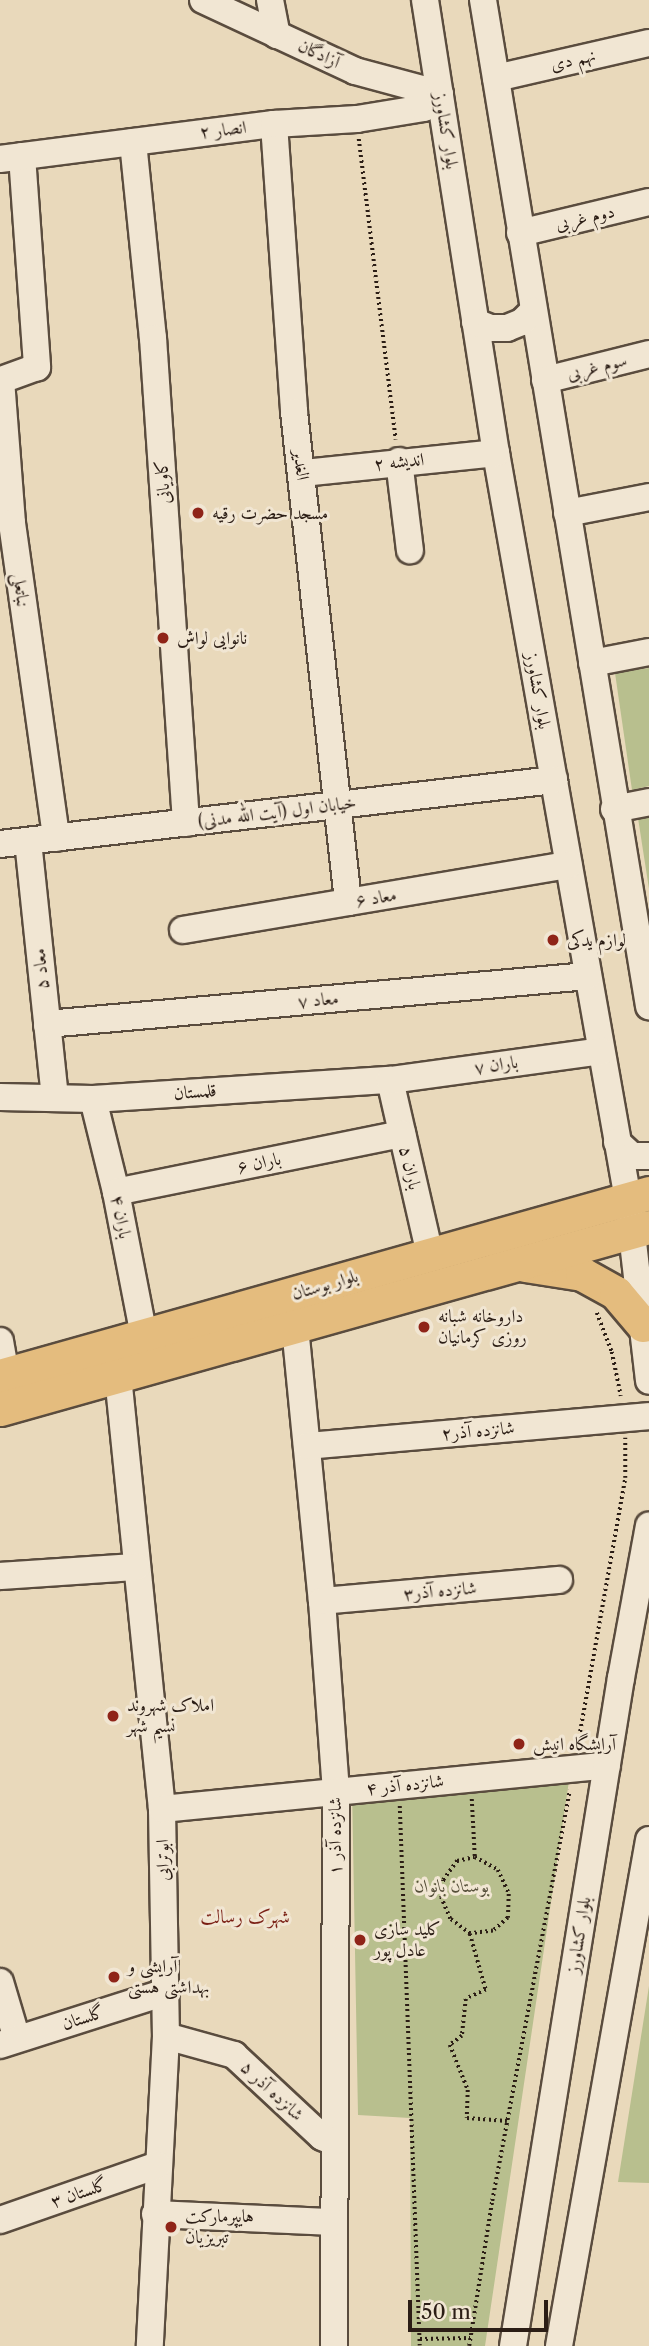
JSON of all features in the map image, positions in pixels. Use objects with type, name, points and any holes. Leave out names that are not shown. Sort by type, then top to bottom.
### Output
[{"type":"main road","name":"بلوار بوستان","points":[[0,1409],[118,1376],[191,1340],[430,1255],[639,1212]]},
{"type":"main road","name":"بلوار بوستان","points":[[3,1375],[144,1336],[191,1340],[295,1327],[516,1264],[639,1212]]},
{"type":"main road","points":[[516,1264],[582,1274],[617,1293],[644,1317]]},
{"type":"street","name":"آزادگان","points":[[203,0],[355,71],[440,94]]},
{"type":"street","points":[[270,0],[277,35]]},
{"type":"street","name":"بلوار کشاورز","points":[[425,0],[496,453],[617,1142],[639,1212],[649,1381]]},
{"type":"street","points":[[483,0],[614,808],[644,944],[649,1006]]},
{"type":"street","name":"نهم دی","points":[[496,78],[649,43]]},
{"type":"street","name":"انصار ۲","points":[[11,158],[274,124],[357,119],[424,108],[440,94]]},
{"type":"street","name":"الغدیر","points":[[274,124],[294,412],[303,473],[348,902]]},
{"type":"street","name":"کاویانی","points":[[133,142],[156,379],[186,823]]},
{"type":"street","name":"نباتعلی","points":[[11,158],[37,367],[1,380],[12,523],[56,838]]},
{"type":"street","name":"دوم غربی","points":[[520,233],[649,202]]},
{"type":"street","points":[[475,322],[491,328],[507,328],[522,322],[533,311]]},
{"type":"street","name":"سوم غربی","points":[[545,380],[649,354]]},
{"type":"street","name":"اندیشه ۲","points":[[303,473],[496,453]]},
{"type":"street","points":[[399,461],[410,550]]},
{"type":"street","points":[[567,513],[649,497]]},
{"type":"street","points":[[592,663],[649,652]]},
{"type":"street","name":"خیابان اول (آیت الله مدنی)","points":[[0,844],[554,780]]},
{"type":"street","points":[[614,808],[649,802]]},
{"type":"street","name":"معاد ۵","points":[[28,841],[55,1098]]},
{"type":"street","name":"معاد ۶","points":[[183,930],[569,865]]},
{"type":"street","name":"معاد ۷","points":[[47,1024],[588,976]]},
{"type":"street","name":"باران ۷","points":[[390,1080],[601,1051]]},
{"type":"street","name":"قلمستان","points":[[0,1097],[93,1099],[390,1080]]},
{"type":"street","name":"باران ۵","points":[[390,1080],[430,1255]]},
{"type":"street","name":"باران ۴","points":[[93,1099],[116,1192],[144,1336]]},
{"type":"street","name":"باران ۶","points":[[116,1192],[402,1134]]},
{"type":"street","points":[[617,1142],[632,1156],[649,1156]]},
{"type":"street","name":"شانزده آذر ۱","points":[[295,1327],[322,1601],[336,1792],[334,2346]]},
{"type":"street","points":[[0,1341],[3,1375]]},
{"type":"street","name":"ابوترابی","points":[[118,1376],[162,1809],[166,2036],[150,2346]]},
{"type":"street","name":"شانزده آذر۲","points":[[307,1446],[638,1417]]},
{"type":"street","name":"بلوار کشاورز","points":[[513,2346],[607,1765],[649,1525]]},
{"type":"street","points":[[0,1576],[137,1567]]},
{"type":"street","name":"شانزده آذر۳","points":[[322,1601],[559,1580]]},
{"type":"street","name":"شانزده آذر ۴","points":[[162,1809],[607,1765]]},
{"type":"street","points":[[559,2346],[649,1840]]},
{"type":"street","points":[[0,1982],[9,2042]]},
{"type":"street","name":"گلستان","points":[[9,2042],[166,1992]]},
{"type":"street","name":"شانزده آذر ۵","points":[[166,2036],[234,2055],[322,2137],[334,2142]]},
{"type":"street","name":"گلستان ۳","points":[[0,2220],[158,2165]]},
{"type":"street","points":[[155,2214],[334,2222]]},
{"type":"path","points":[[357,119],[399,461]]},
{"type":"path","points":[[469,2346],[507,2121],[638,1417],[582,1274]]},
{"type":"path","points":[[471,1779],[475,1857]]},
{"type":"path","points":[[399,1786],[420,2346]]},
{"type":"path","points":[[470,1934],[493,1931],[508,1919],[509,1894],[498,1870],[475,1857],[457,1861],[443,1880],[441,1898],[450,1919],[470,1934],[486,1990],[466,1999],[462,2036],[450,2045],[468,2090],[467,2118],[507,2121]]},
{"type":"path","points":[[420,2339],[470,2338]]},
{"type":"green space","points":[[649,668],[649,786],[632,790],[615,673]]},
{"type":"green space","points":[[649,816],[649,889],[638,818]]},
{"type":"green space","name":"بوستان بانوان","points":[[569,1781],[485,2346],[411,2346],[410,2118],[358,2115],[352,1788]]},
{"type":"green space","points":[[649,1986],[649,2183],[618,2182]]},
{"type":"place","name":"مسجد حضرت رقیه","points":[[198,513]]},
{"type":"place","name":"نانوایی لواش","points":[[163,638]]},
{"type":"place","name":"لوازم یدکی","points":[[553,940]]},
{"type":"place","name":"داروخانه شبانه روزی کرمانیان","points":[[424,1327]]},
{"type":"place","name":"املاک شهروند نسیم شهر","points":[[113,1716]]},
{"type":"place","name":"آرایشگاه انیش","points":[[519,1744]]},
{"type":"place","name":"کلید سازی عادل پور","points":[[360,1940]]},
{"type":"place","name":"آرایشی و بهداشتی هستی","points":[[114,1977]]},
{"type":"place","name":"هایپرمارکت تبریزیان","points":[[171,2227]]},
{"type":"district","name":"شهرک رسالت","points":[[245,1917]]}]
